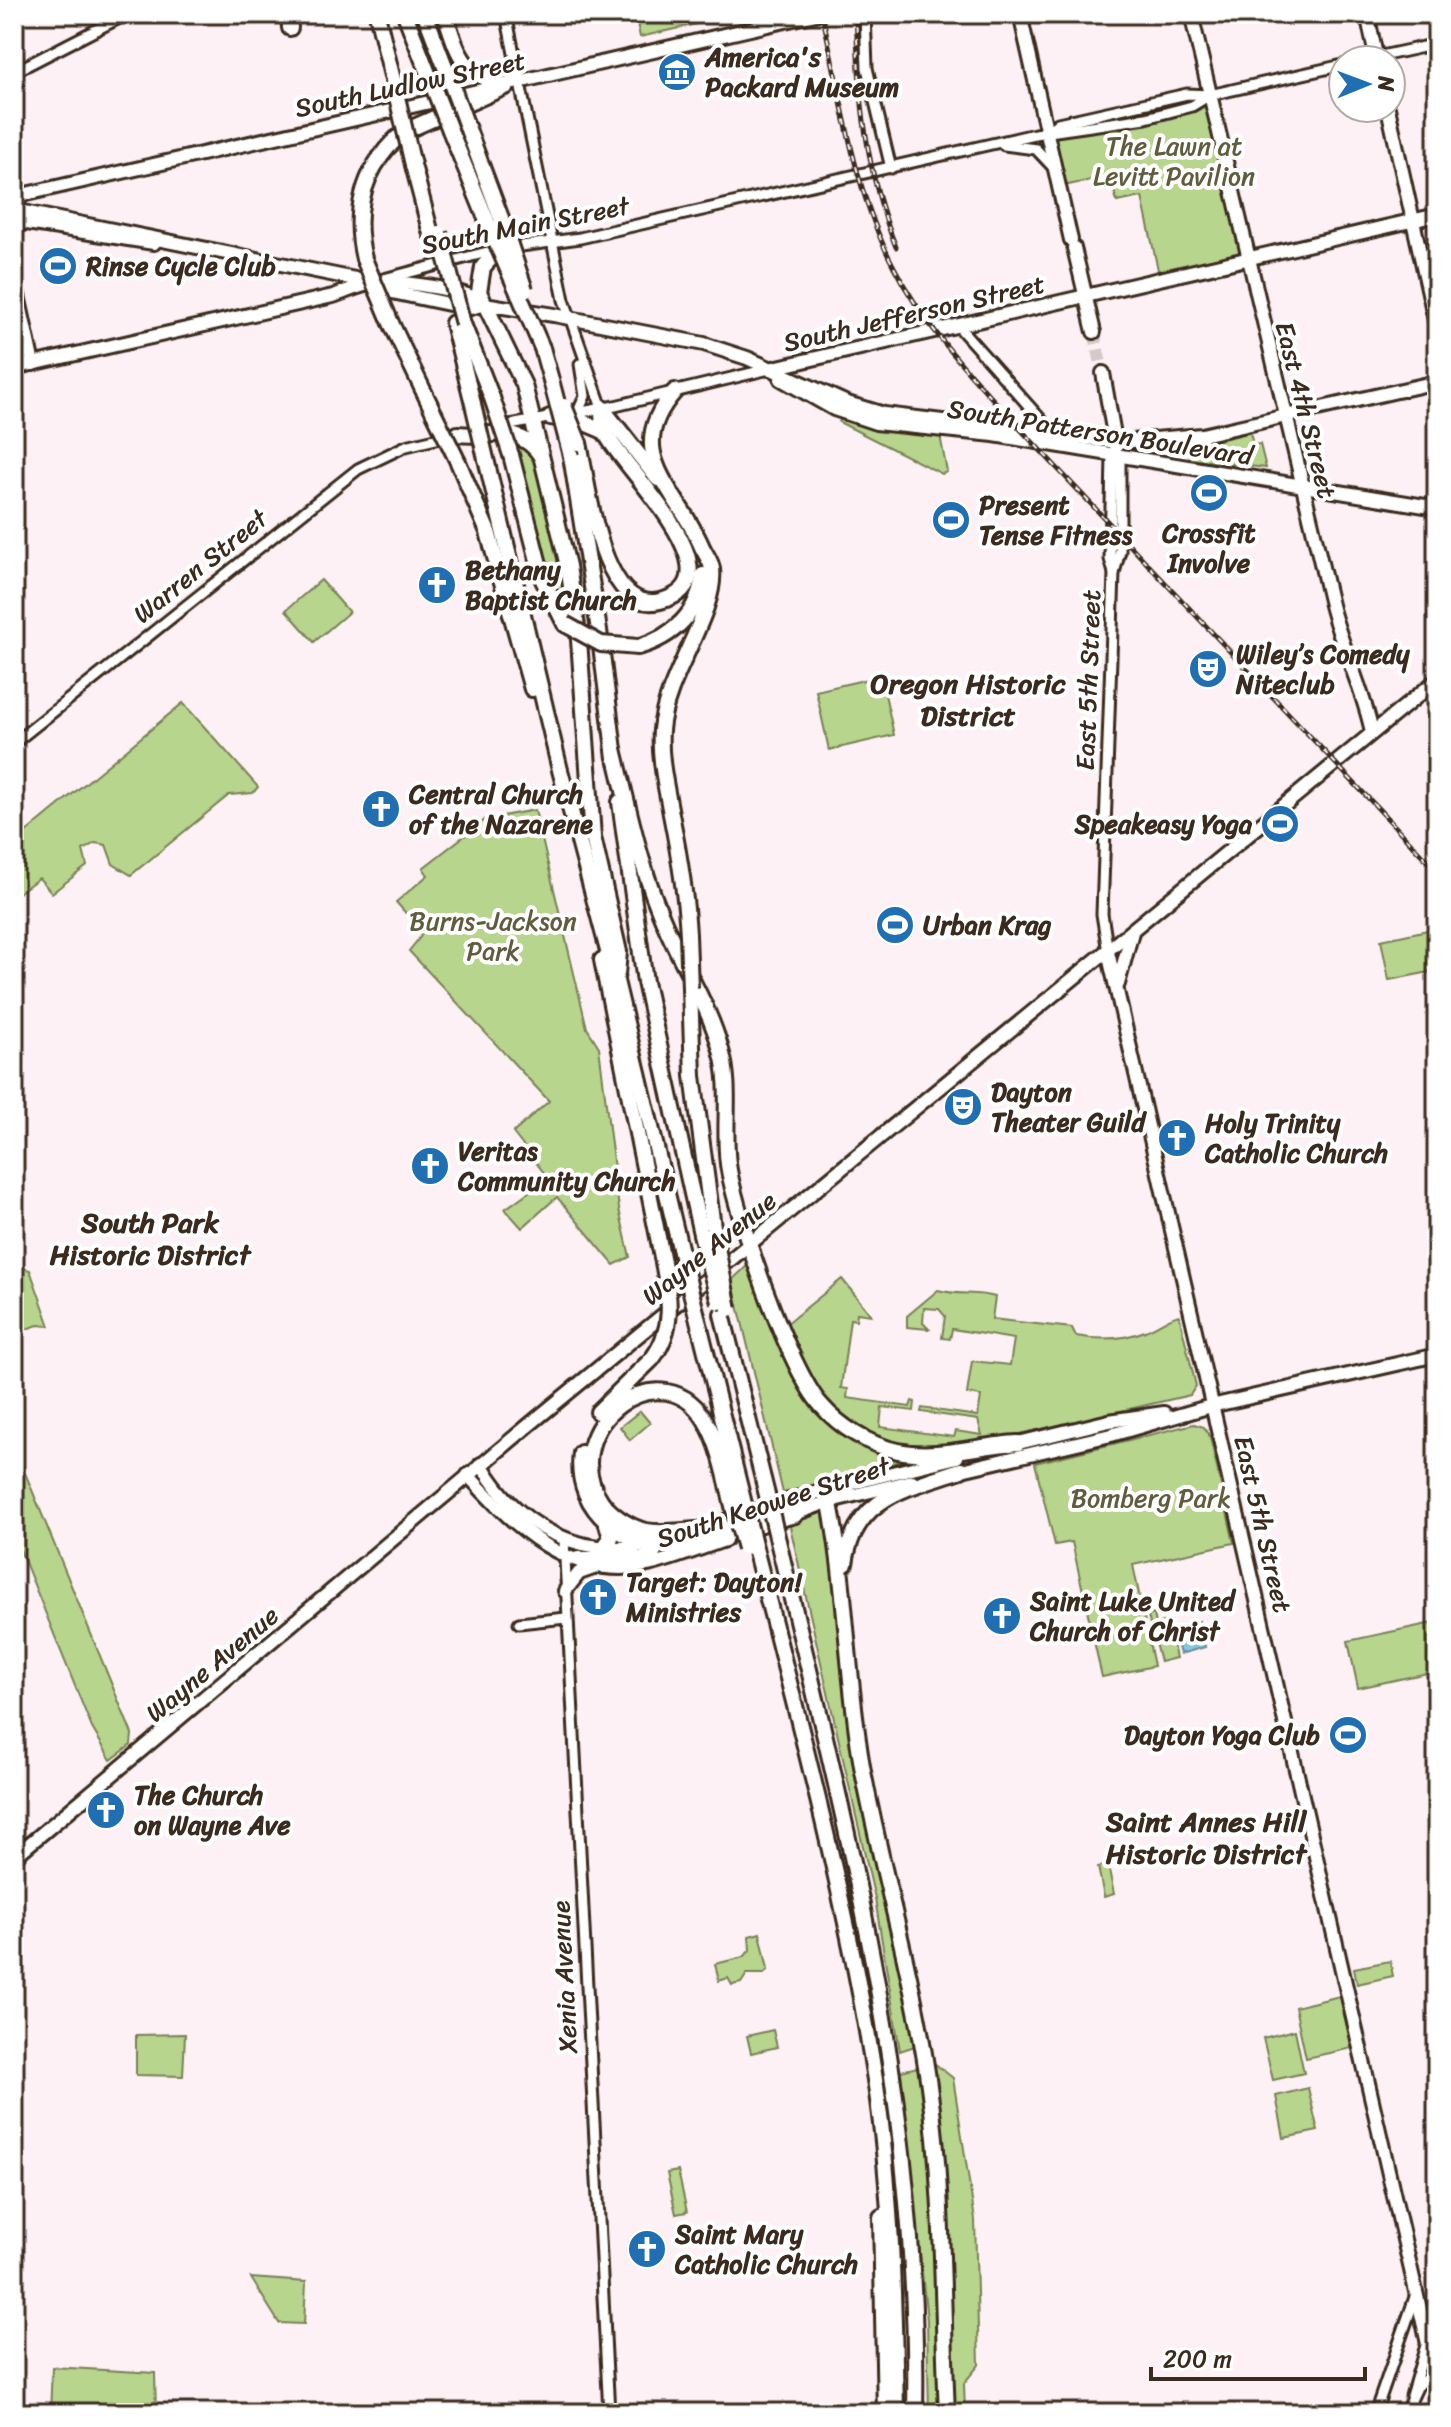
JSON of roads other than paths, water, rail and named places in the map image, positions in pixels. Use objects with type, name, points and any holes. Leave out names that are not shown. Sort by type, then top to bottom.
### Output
[{"type":"highway","points":[[377,14],[414,168],[458,323],[473,404],[554,744],[616,981],[701,1332],[739,1507],[788,1680],[848,1937],[876,2088],[891,2230],[896,2413]]},
{"type":"highway","points":[[405,14],[450,130],[494,219]]},
{"type":"highway","points":[[425,14],[469,132],[494,219],[542,348],[571,456],[599,630],[645,982],[707,1230],[850,1842],[887,2028],[902,2137],[922,2413]]},
{"type":"highway","points":[[445,14],[465,65],[483,78],[513,84]]},
{"type":"highway","points":[[412,128],[513,84]]},
{"type":"highway","points":[[397,138],[379,157],[363,188],[359,224],[364,259],[488,532],[540,716],[554,744]]},
{"type":"highway","points":[[499,249],[485,262],[479,292],[517,367],[534,421],[568,566],[579,640],[588,803],[600,875],[619,952],[616,981]]},
{"type":"highway","points":[[458,323],[492,398],[511,455],[543,580],[565,624],[601,644],[638,647],[668,634],[693,608],[702,585],[703,549]]},
{"type":"highway","points":[[551,380],[579,443],[615,581],[635,599],[652,602],[667,599],[681,587],[688,573],[686,545],[606,432],[602,408]]},
{"type":"highway","points":[[675,391],[656,415],[650,436],[653,455],[666,485],[692,524],[712,567],[711,584],[670,687],[661,733],[662,767],[684,883],[693,1076],[707,1230]]},
{"type":"highway","points":[[602,408],[651,473],[666,485]]},
{"type":"highway","points":[[550,417],[585,423],[606,432]]},
{"type":"highway","points":[[458,434],[514,434],[536,449],[543,462]]},
{"type":"highway","points":[[614,749],[650,886],[667,931],[698,986],[722,1053],[731,1187],[802,1375],[820,1404],[843,1426],[898,1451],[944,1452],[1018,1443]]},
{"type":"highway","points":[[598,919],[603,970],[625,1062],[663,1262],[669,1320],[663,1342],[652,1359],[594,1418],[583,1445],[583,1485],[594,1509],[607,1524],[628,1537],[695,1530]]},
{"type":"highway","points":[[739,1507],[709,1426],[687,1399],[669,1392],[653,1391],[636,1395],[606,1416],[597,1431],[590,1461],[597,1494],[605,1507],[648,1537],[683,1545],[795,1515]]},
{"type":"highway","points":[[842,1584],[851,1539],[866,1512],[898,1492],[961,1470]]},
{"type":"highway","points":[[828,1495],[842,1584],[862,1765],[913,1993],[929,2087],[939,2192],[947,2413]]},
{"type":"highway","points":[[602,1550],[611,1538],[607,1524]]},
{"type":"highway","points":[[570,1557],[644,1559],[651,1556],[648,1537]]},
{"type":"highway","points":[[876,2088],[886,2333],[885,2413]]},
{"type":"highway","points":[[914,2309],[915,2413]]},
{"type":"main road","name":"South Ludlow Street","points":[[14,200],[26,194],[816,14]]},
{"type":"main road","points":[[1020,14],[1094,332]]},
{"type":"main road","name":"East 4th Street","points":[[1191,14],[1284,417],[1339,638],[1366,701],[1372,732]]},
{"type":"main road","points":[[1367,14],[1374,44]]},
{"type":"main road","points":[[1392,124],[1437,329]]},
{"type":"main road","name":"South Patterson Boulevard","points":[[14,210],[136,232],[193,247]]},
{"type":"main road","name":"South Jefferson Street","points":[[769,369],[1437,215]]},
{"type":"main road","name":"South Patterson Boulevard","points":[[14,221],[193,247],[372,283],[392,292],[449,304],[471,308],[484,304],[704,344],[847,403],[884,414],[1114,441],[1195,436],[1437,382]]},
{"type":"main road","points":[[14,277],[33,364]]},
{"type":"main road","name":"South Main Street","points":[[14,368],[333,296],[372,283]]},
{"type":"main road","points":[[806,384],[803,374],[808,360]]},
{"type":"main road","name":"South Patterson Boulevard","points":[[769,369],[820,402],[869,421],[994,435],[1437,508]]},
{"type":"main road","name":"East 5th Street","points":[[1103,373],[1116,456]]},
{"type":"main road","name":"Wayne Avenue","points":[[16,1854],[481,1464],[1437,680]]},
{"type":"main road","points":[[1366,701],[1381,710],[1402,707]]},
{"type":"main road","points":[[1117,995],[1121,965],[1132,931]]},
{"type":"main road","name":"East 5th Street","points":[[1108,952],[1436,2378]]},
{"type":"main road","name":"South Keowee Street","points":[[468,1475],[515,1526],[538,1542],[570,1557],[606,1565],[647,1565],[795,1515],[828,1495],[961,1470],[1211,1406],[1437,1355]]},
{"type":"main road","name":"South Keowee Street","points":[[695,1530],[1109,1421],[1211,1406]]},
{"type":"main road","name":"South Keowee Street","points":[[481,1464],[513,1506],[537,1526],[564,1540],[602,1550],[648,1537]]},
{"type":"main road","points":[[565,1591],[579,1573],[606,1565]]},
{"type":"street","points":[[14,72],[127,14]]},
{"type":"street","points":[[506,14],[513,84],[579,349],[602,408]]},
{"type":"street","points":[[865,14],[867,68],[891,168]]},
{"type":"street","points":[[1407,52],[1437,44]]},
{"type":"street","name":"South Main Street","points":[[372,283],[499,249],[553,243],[1047,132],[1146,118],[1192,106],[1210,95],[1327,69]]},
{"type":"street","points":[[988,145],[1036,149],[1055,170]]},
{"type":"street","points":[[958,326],[1052,432]]},
{"type":"street","points":[[578,412],[585,396],[579,349]]},
{"type":"street","name":"South Jefferson Street","points":[[424,441],[602,408],[769,369]]},
{"type":"street","name":"Warren Street","points":[[14,743],[351,475],[380,456],[424,441]]},
{"type":"street","name":"East 5th Street","points":[[1108,952],[1102,914],[1114,573],[1110,559],[1116,456]]},
{"type":"street","name":"Xenia Avenue","points":[[564,1540],[570,1557],[565,1591],[566,1618],[609,2413]]},
{"type":"street","points":[[519,1623],[566,1618]]},
{"type":"street","points":[[1375,2413],[1416,2290]]},
{"type":"street","points":[[1405,2413],[1427,2342]]},
{"type":"street","points":[[1411,2396],[1423,2379],[1436,2378]]},
{"type":"water","points":[[1199,1621],[1205,1647],[1180,1654],[1176,1639],[1189,1636],[1186,1624]]},
{"type":"tunnel","points":[[1094,332],[1103,373]]},
{"type":"railway","points":[[822,14],[850,143],[868,207],[894,267],[918,308],[961,364],[1009,417],[1437,871]]},
{"type":"railway","points":[[856,14],[866,132],[877,190],[896,247]]},
{"type":"place","name":"America's Packard Museum","points":[[677,72]]},
{"type":"place","name":"Rinse Cycle Club","points":[[58,266]]},
{"type":"place","name":"Crossfit Involve","points":[[1209,493]]},
{"type":"place","name":"Present Tense Fitness","points":[[951,520]]},
{"type":"place","name":"Bethany Baptist Church","points":[[437,585]]},
{"type":"place","name":"Wiley’s Comedy Niteclub","points":[[1208,669]]},
{"type":"place","name":"Central Church of the Nazarene","points":[[381,809]]},
{"type":"place","name":"Speakeasy Yoga","points":[[1280,824]]},
{"type":"place","name":"Urban Krag","points":[[895,925]]},
{"type":"place","name":"Dayton Theater Guild","points":[[963,1107]]},
{"type":"place","name":"Holy Trinity Catholic Church","points":[[1177,1138]]},
{"type":"place","name":"Veritas Community Church","points":[[430,1166]]},
{"type":"place","name":"Target: Dayton! Ministries","points":[[598,1597]]},
{"type":"place","name":"Saint Luke United Church of Christ","points":[[1002,1616]]},
{"type":"place","name":"Dayton Yoga Club","points":[[1348,1735]]},
{"type":"place","name":"The Church on Wayne Ave","points":[[106,1810]]},
{"type":"place","name":"Saint Mary Catholic Church","points":[[647,2249]]},
{"type":"district","name":"Oregon Historic District","points":[[968,699]]},
{"type":"district","name":"South Park Historic District","points":[[150,1238]]},
{"type":"district","name":"Saint Annes Hill Historic District","points":[[1206,1837]]},
{"type":"park label","name":"The Lawn at Levitt Pavilion","points":[[1174,161]]},
{"type":"park label","name":"Burns-Jackson Park","points":[[493,936]]},
{"type":"park label","name":"Bomberg Park","points":[[1151,1498]]}]
